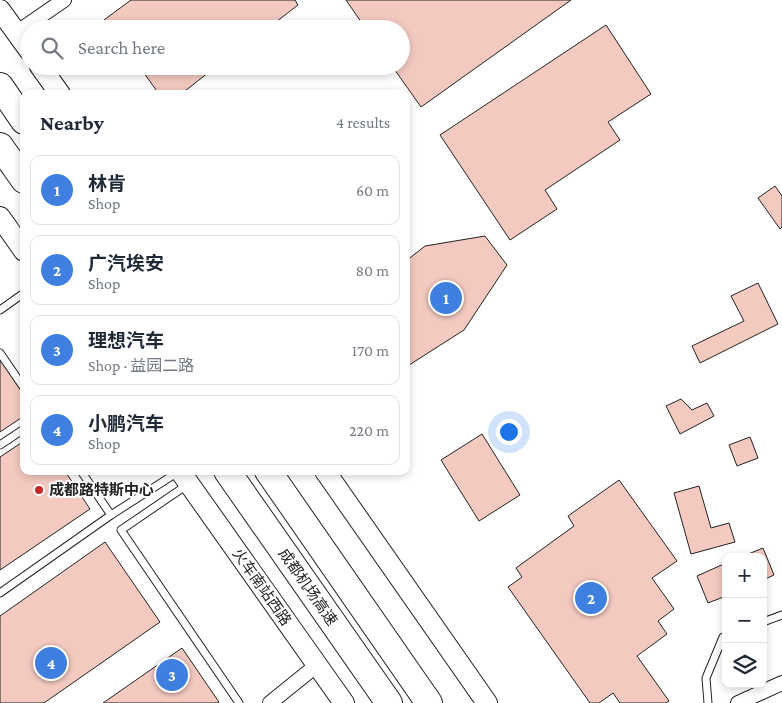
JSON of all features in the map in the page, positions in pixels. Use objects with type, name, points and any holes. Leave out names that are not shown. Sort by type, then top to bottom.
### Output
[{"type":"highway","points":[[0,86],[20,114]]},
{"type":"highway","points":[[0,146],[20,174]]},
{"type":"highway","name":"成都机场高速","points":[[231,475],[389,703]]},
{"type":"highway","points":[[271,475],[429,703]]},
{"type":"main road","points":[[0,10],[20,38]]},
{"type":"main road","points":[[46,75],[57,90]]},
{"type":"main road","points":[[0,217],[20,245]]},
{"type":"main road","points":[[328,475],[487,703]]},
{"type":"main road","name":"火车南站西路","points":[[183,476],[344,703]]},
{"type":"street","points":[[35,20],[64,0]]},
{"type":"street","points":[[16,33],[20,30]]},
{"type":"street","points":[[270,703],[317,665]]},
{"type":"street","points":[[738,703],[782,683]]},
{"type":"lane","points":[[0,310],[20,296]]},
{"type":"lane","points":[[0,353],[20,382]]},
{"type":"lane","points":[[0,446],[20,432]]},
{"type":"lane","points":[[84,475],[111,515]]},
{"type":"lane","points":[[0,592],[111,515],[183,476]]},
{"type":"lane","points":[[183,476],[121,530],[239,703]]},
{"type":"lane","points":[[767,621],[782,615]]},
{"type":"lane","points":[[708,703],[706,678],[722,639]]},
{"type":"building","points":[[131,0],[295,0],[298,5],[279,20],[104,20]]},
{"type":"building","points":[[346,0],[571,0],[421,107],[398,75],[410,75],[410,20],[360,20]]},
{"type":"building","points":[[606,25],[651,94],[608,122],[620,140],[545,190],[557,209],[510,240],[440,135]]},
{"type":"building","points":[[145,75],[205,75],[186,90],[156,90]]},
{"type":"building","points":[[775,186],[782,196],[782,227],[780,229],[758,198]]},
{"type":"building","points":[[485,236],[507,265],[464,330],[410,364],[410,258],[425,246]]},
{"type":"building","points":[[758,283],[778,324],[700,363],[692,346],[744,321],[731,296]]},
{"type":"building","points":[[0,359],[20,389],[20,419],[0,432]]},
{"type":"building","points":[[681,399],[692,410],[707,403],[714,416],[680,434],[666,406]]},
{"type":"building","points":[[482,434],[520,495],[479,521],[441,460]]},
{"type":"building","points":[[750,437],[758,458],[737,466],[729,445]]},
{"type":"building","name":"成都路特斯中心","points":[[20,444],[20,475],[68,475],[90,509],[0,570],[0,457]]},
{"type":"building","points":[[619,480],[677,561],[652,578],[674,609],[658,621],[667,634],[637,656],[669,701],[666,703],[620,703],[613,693],[599,703],[590,703],[508,587],[522,577],[516,568],[574,526],[568,516]]},
{"type":"building","points":[[699,486],[711,528],[729,523],[735,542],[691,554],[674,493]]},
{"type":"building","points":[[105,542],[160,622],[44,703],[0,703],[0,616]]},
{"type":"building","points":[[763,548],[765,553],[751,553]]},
{"type":"building","points":[[767,558],[774,575],[767,578]]},
{"type":"building","points":[[722,565],[722,598],[708,603],[697,576]]},
{"type":"building","points":[[182,648],[219,702],[103,703]]},
{"type":"place","name":"林肯","points":[[446,298]]},
{"type":"place","name":"成都路特斯中心","points":[[39,490]]},
{"type":"place","name":"广汽埃安","points":[[591,598]]},
{"type":"place","name":"小鹏汽车","points":[[51,663]]},
{"type":"place","name":"理想汽车","points":[[172,675]]}]
